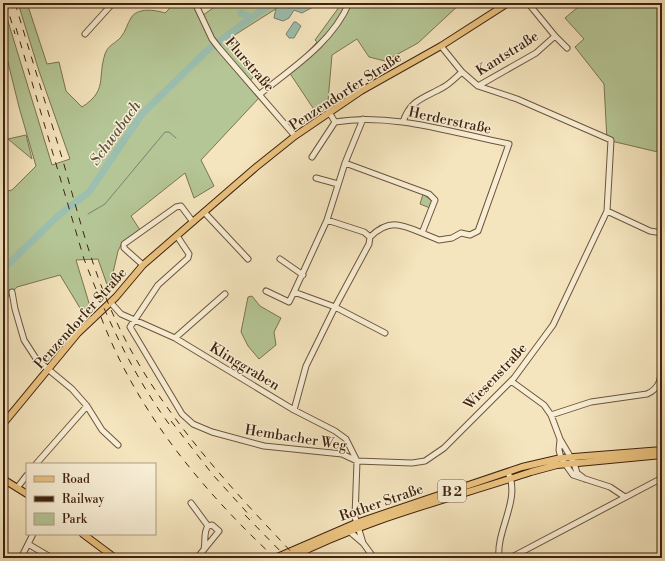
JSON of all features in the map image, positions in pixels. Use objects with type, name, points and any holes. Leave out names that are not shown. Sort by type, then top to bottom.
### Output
[{"type":"main road","name":"Penzendorfer Straße","points":[[3,424],[83,328],[111,303],[144,265],[204,212],[295,136],[328,112],[378,81],[441,46],[508,3]]},
{"type":"main road","name":"Rother Straße","points":[[509,476],[522,467],[561,458],[662,450]]},
{"type":"main road","name":"Rother Straße","points":[[275,558],[357,525],[509,476],[551,466],[662,455]]},
{"type":"main road","points":[[3,479],[26,493]]},
{"type":"main road","name":"Rother Straße","points":[[290,558],[349,531],[357,525]]},
{"type":"main road","points":[[84,535],[108,556],[115,558]]},
{"type":"street","points":[[85,34],[113,3]]},
{"type":"street","name":"Flurstraße","points":[[194,3],[212,39],[295,136]]},
{"type":"street","points":[[260,94],[317,48],[334,29],[349,3]]},
{"type":"street","points":[[528,3],[554,36],[567,48]]},
{"type":"street","name":"Kantstraße","points":[[441,46],[462,72],[478,86],[536,53],[554,36]]},
{"type":"street","points":[[403,122],[406,112],[410,106],[444,87],[462,72]]},
{"type":"street","name":"Wiesenstraße","points":[[357,461],[412,463],[425,461],[434,456],[511,381],[532,356],[553,325],[607,212],[611,140],[517,99],[478,86]]},
{"type":"street","points":[[312,157],[335,122],[328,112]]},
{"type":"street","points":[[266,291],[289,302],[303,275],[327,220],[338,184],[363,119]]},
{"type":"street","name":"Herderstraße","points":[[335,122],[363,119],[403,122],[509,144],[478,232],[470,234],[461,233],[452,238],[439,240],[422,233]]},
{"type":"street","points":[[294,410],[306,366],[335,307],[369,244],[370,237],[380,227],[400,224],[422,233],[435,200],[429,194],[346,163]]},
{"type":"street","points":[[316,178],[338,184]]},
{"type":"street","name":"Penzendorfer Straße","points":[[144,265],[124,248],[124,244],[176,207],[181,206],[193,222]]},
{"type":"street","points":[[204,212],[248,259]]},
{"type":"street","points":[[607,212],[650,231],[662,233]]},
{"type":"street","points":[[327,220],[364,232],[370,237]]},
{"type":"street","points":[[133,321],[158,285],[188,258],[189,254],[177,236]]},
{"type":"street","points":[[280,259],[303,275]]},
{"type":"street","points":[[12,292],[15,309],[24,340],[38,360],[72,389],[87,406],[102,430],[118,445]]},
{"type":"street","points":[[294,292],[335,307],[385,333]]},
{"type":"street","points":[[175,338],[225,294]]},
{"type":"street","name":"Klinggraben","points":[[111,303],[117,311],[133,321],[175,338],[294,410],[335,431],[346,439],[357,461]]},
{"type":"street","name":"Hembacher Weg","points":[[133,321],[131,330],[182,414],[193,424],[212,432],[264,446],[342,454],[357,461],[357,525],[363,543]]},
{"type":"street","points":[[551,415],[591,402],[647,394],[654,391],[660,385],[662,377],[662,354]]},
{"type":"street","points":[[511,381],[544,404],[551,415],[560,439],[574,463],[577,473],[585,479]]},
{"type":"street","points":[[37,463],[87,406]]},
{"type":"street","points":[[560,439],[559,450],[561,458],[573,475],[610,487],[625,497]]},
{"type":"street","points":[[17,488],[26,476]]},
{"type":"street","points":[[499,558],[502,528],[513,491],[509,476]]},
{"type":"street","points":[[510,558],[662,478]]},
{"type":"street","points":[[191,503],[208,526],[212,526],[219,531],[197,558]]},
{"type":"street","points":[[204,549],[206,542],[205,530],[208,526]]},
{"type":"street","points":[[349,531],[363,543],[374,558]]},
{"type":"street","points":[[21,558],[32,535]]},
{"type":"street","points":[[28,544],[52,558]]},
{"type":"green space","points":[[18,3],[27,3],[47,64],[59,62],[66,91],[82,107],[90,101],[99,89],[106,51],[121,37],[131,18],[138,12],[152,10],[165,13],[175,3],[192,3],[199,18],[220,3],[285,3],[230,38],[238,53],[256,73],[247,85],[259,98],[201,160],[214,186],[194,198],[185,173],[131,216],[140,230],[122,243],[118,251],[109,290],[98,259],[76,260],[92,313],[86,318],[60,275],[17,287],[3,302],[3,192],[12,190],[36,166],[19,107],[3,42],[3,5],[52,165],[70,159],[39,71]]},
{"type":"green space","points":[[342,3],[461,3],[418,43],[385,61],[369,57],[357,39],[332,55],[328,101],[315,111],[289,72],[317,42],[315,40]]},
{"type":"green space","points":[[575,3],[662,3],[662,153],[607,140],[604,84],[575,47],[584,39],[565,18],[578,7]]},
{"type":"green space","points":[[26,135],[32,159],[8,139]]},
{"type":"green space","points":[[423,194],[432,201],[430,208],[420,204]]},
{"type":"green space","points":[[252,296],[260,306],[281,318],[274,332],[276,345],[259,359],[248,346],[241,332],[248,297]]},
{"type":"shaded area","points":[[290,3],[311,3],[313,7],[302,13],[294,10],[289,18],[283,21],[274,18],[276,8],[281,4],[289,8]]},
{"type":"shaded area","points":[[294,22],[301,26],[294,38],[289,38],[286,34]]},
{"type":"waterway","name":"Schwabach","points":[[3,269],[59,215],[89,192],[142,114],[210,48],[272,3]]},
{"type":"waterway","points":[[241,13],[251,18]]},
{"type":"waterway","points":[[88,214],[105,204],[165,132],[169,132],[176,138]]},
{"type":"railway","points":[[6,3],[15,34]]},
{"type":"railway","points":[[15,3],[87,245],[102,287],[119,327],[136,359],[176,420],[223,477],[297,558]]},
{"type":"railway","points":[[16,28],[84,259],[122,346],[145,388],[172,428]]},
{"type":"railway","points":[[101,317],[116,352],[133,385],[174,448],[222,505],[275,558]]},
{"type":"railway","points":[[171,421],[213,475],[252,518]]},
{"type":"railway","points":[[245,515],[287,558]]}]
